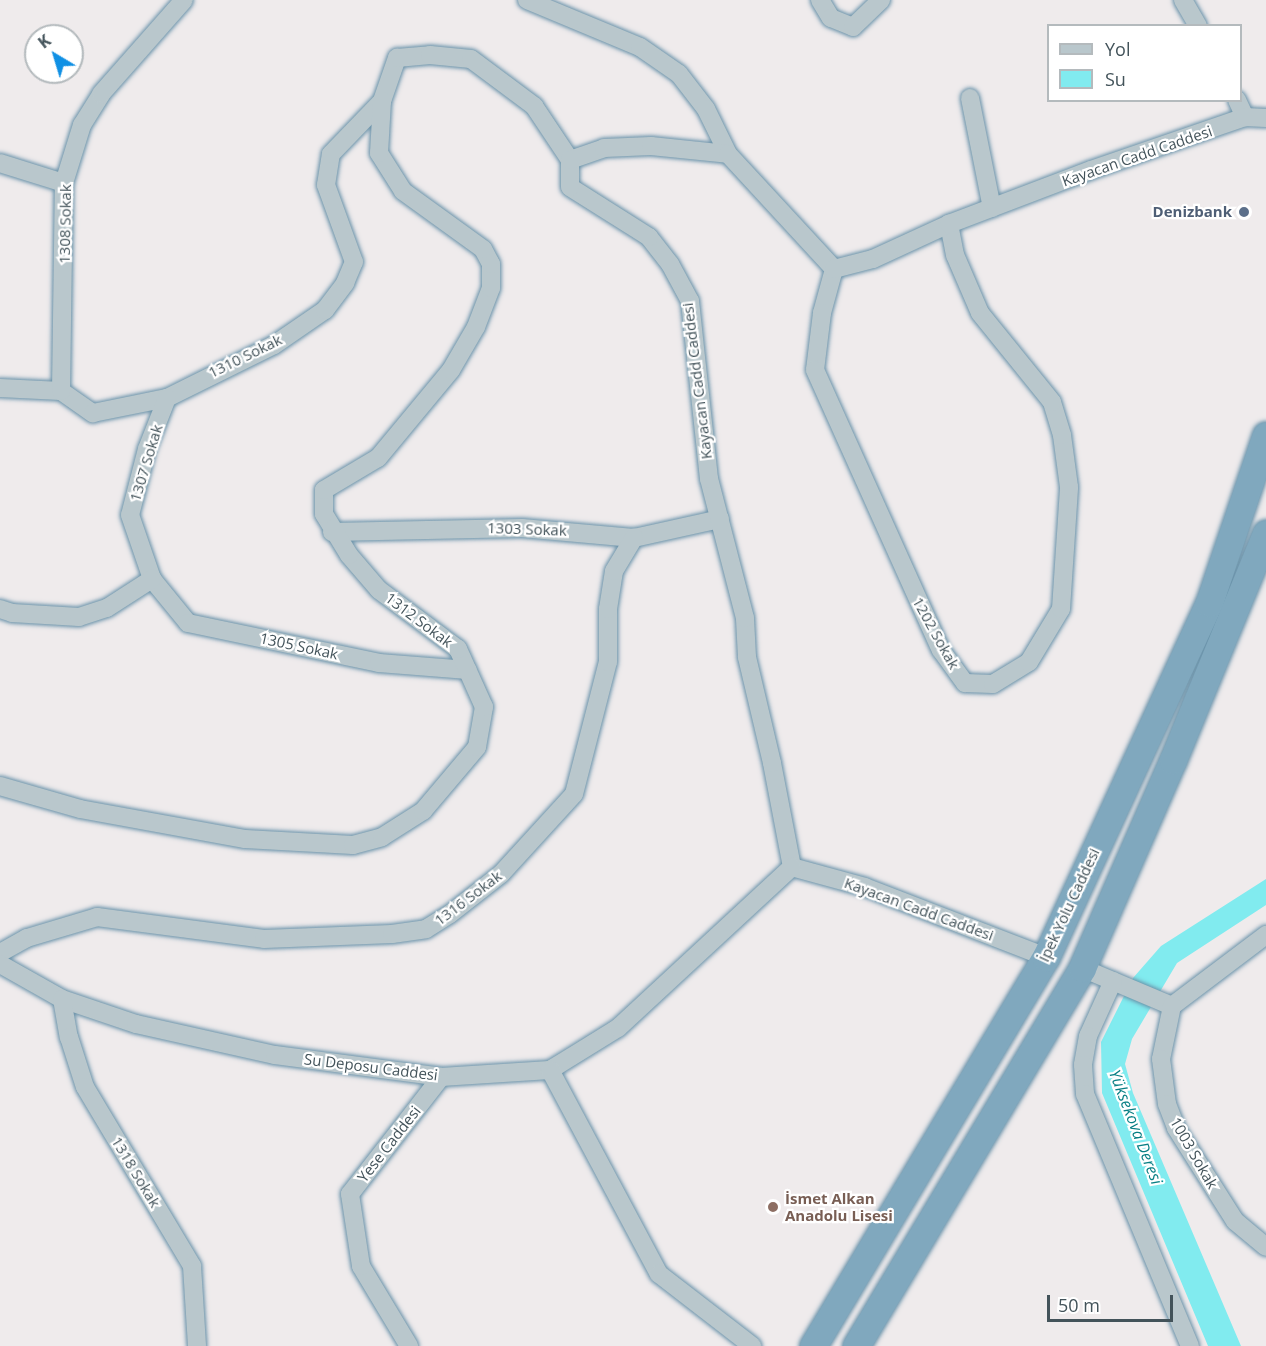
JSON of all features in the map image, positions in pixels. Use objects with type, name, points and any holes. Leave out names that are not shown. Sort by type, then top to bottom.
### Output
[{"type":"highway","name":"İpek Yolu Caddesi","points":[[813,1346],[1046,957],[1209,603],[1266,435]]},
{"type":"highway","points":[[856,1346],[1082,968],[1173,760],[1266,533]]},
{"type":"street","name":"1308 Sokak","points":[[61,391],[64,183],[82,125],[101,94],[184,0]]},
{"type":"street","points":[[527,0],[640,47],[679,74],[706,109],[728,154],[834,269]]},
{"type":"street","points":[[820,0],[831,18],[854,27],[880,0]]},
{"type":"street","points":[[1183,0],[1197,24]]},
{"type":"street","name":"1310 Sokak","points":[[61,391],[93,413],[167,398],[274,345],[325,310],[345,283],[354,262],[326,185],[331,154],[382,101],[397,58],[430,55],[471,59],[534,106],[570,160]]},
{"type":"street","points":[[970,98],[992,207]]},
{"type":"street","name":"1312 Sokak","points":[[0,786],[80,809],[245,839],[353,845],[382,837],[423,811],[477,747],[484,707],[458,649],[379,590],[332,532],[324,514],[324,490],[378,458],[451,370],[476,327],[491,288],[490,264],[483,249],[403,191],[379,153],[382,101]]},
{"type":"street","points":[[1238,102],[1245,117]]},
{"type":"street","name":"Kayacan Cadd Caddesi","points":[[834,269],[873,259],[992,207],[1245,117],[1266,118]]},
{"type":"street","points":[[570,160],[604,148],[628,147],[728,154]]},
{"type":"street","name":"Kayacan Cadd Caddesi","points":[[570,160],[570,187],[649,237],[670,264],[690,301],[708,479],[745,618],[747,657],[772,763],[792,867],[865,887],[1046,957]]},
{"type":"street","points":[[0,163],[64,183]]},
{"type":"street","name":"1202 Sokak","points":[[834,269],[822,313],[815,370],[941,650],[965,683],[993,684],[1029,662],[1061,609],[1070,487],[1062,435],[1052,402],[980,313],[955,255],[949,224]]},
{"type":"street","points":[[0,388],[61,391]]},
{"type":"street","name":"1307 Sokak","points":[[152,579],[130,515],[147,449],[167,398]]},
{"type":"street","name":"1303 Sokak","points":[[332,532],[522,528],[634,538],[720,519]]},
{"type":"street","name":"1316 Sokak","points":[[0,953],[27,938],[97,917],[264,939],[392,934],[426,929],[450,914],[501,874],[574,794],[608,662],[608,609],[614,571],[634,538]]},
{"type":"street","points":[[0,609],[12,613],[79,617],[107,608],[152,579]]},
{"type":"street","name":"1305 Sokak","points":[[152,579],[188,623],[380,663],[468,670]]},
{"type":"street","name":"Su Deposu Caddesi","points":[[0,964],[62,999],[136,1024],[275,1054],[441,1077],[550,1070],[618,1028],[792,867]]},
{"type":"street","points":[[1082,968],[1165,1004],[1266,935]]},
{"type":"street","points":[[1118,983],[1088,1036],[1083,1065],[1084,1094],[1190,1346]]},
{"type":"street","name":"1318 Sokak","points":[[62,999],[69,1037],[85,1087],[192,1266],[197,1346]]},
{"type":"street","name":"1003 Sokak","points":[[1165,1004],[1161,1059],[1162,1084],[1173,1120],[1235,1221],[1266,1248]]},
{"type":"street","points":[[550,1070],[659,1274],[752,1346]]},
{"type":"street","name":"Yese Caddesi","points":[[409,1346],[361,1266],[350,1194],[441,1077]]},
{"type":"water","name":"Yüksekova Deresi","points":[[1266,879],[1266,905],[1177,963],[1132,1039],[1125,1064],[1133,1093],[1241,1346],[1208,1346],[1102,1093],[1101,1042],[1133,978],[1161,946]]},
{"type":"place","name":"Denizbank","points":[[1244,212]]},
{"type":"place","name":"İsmet Alkan Anadolu Lisesi","points":[[773,1207]]}]
